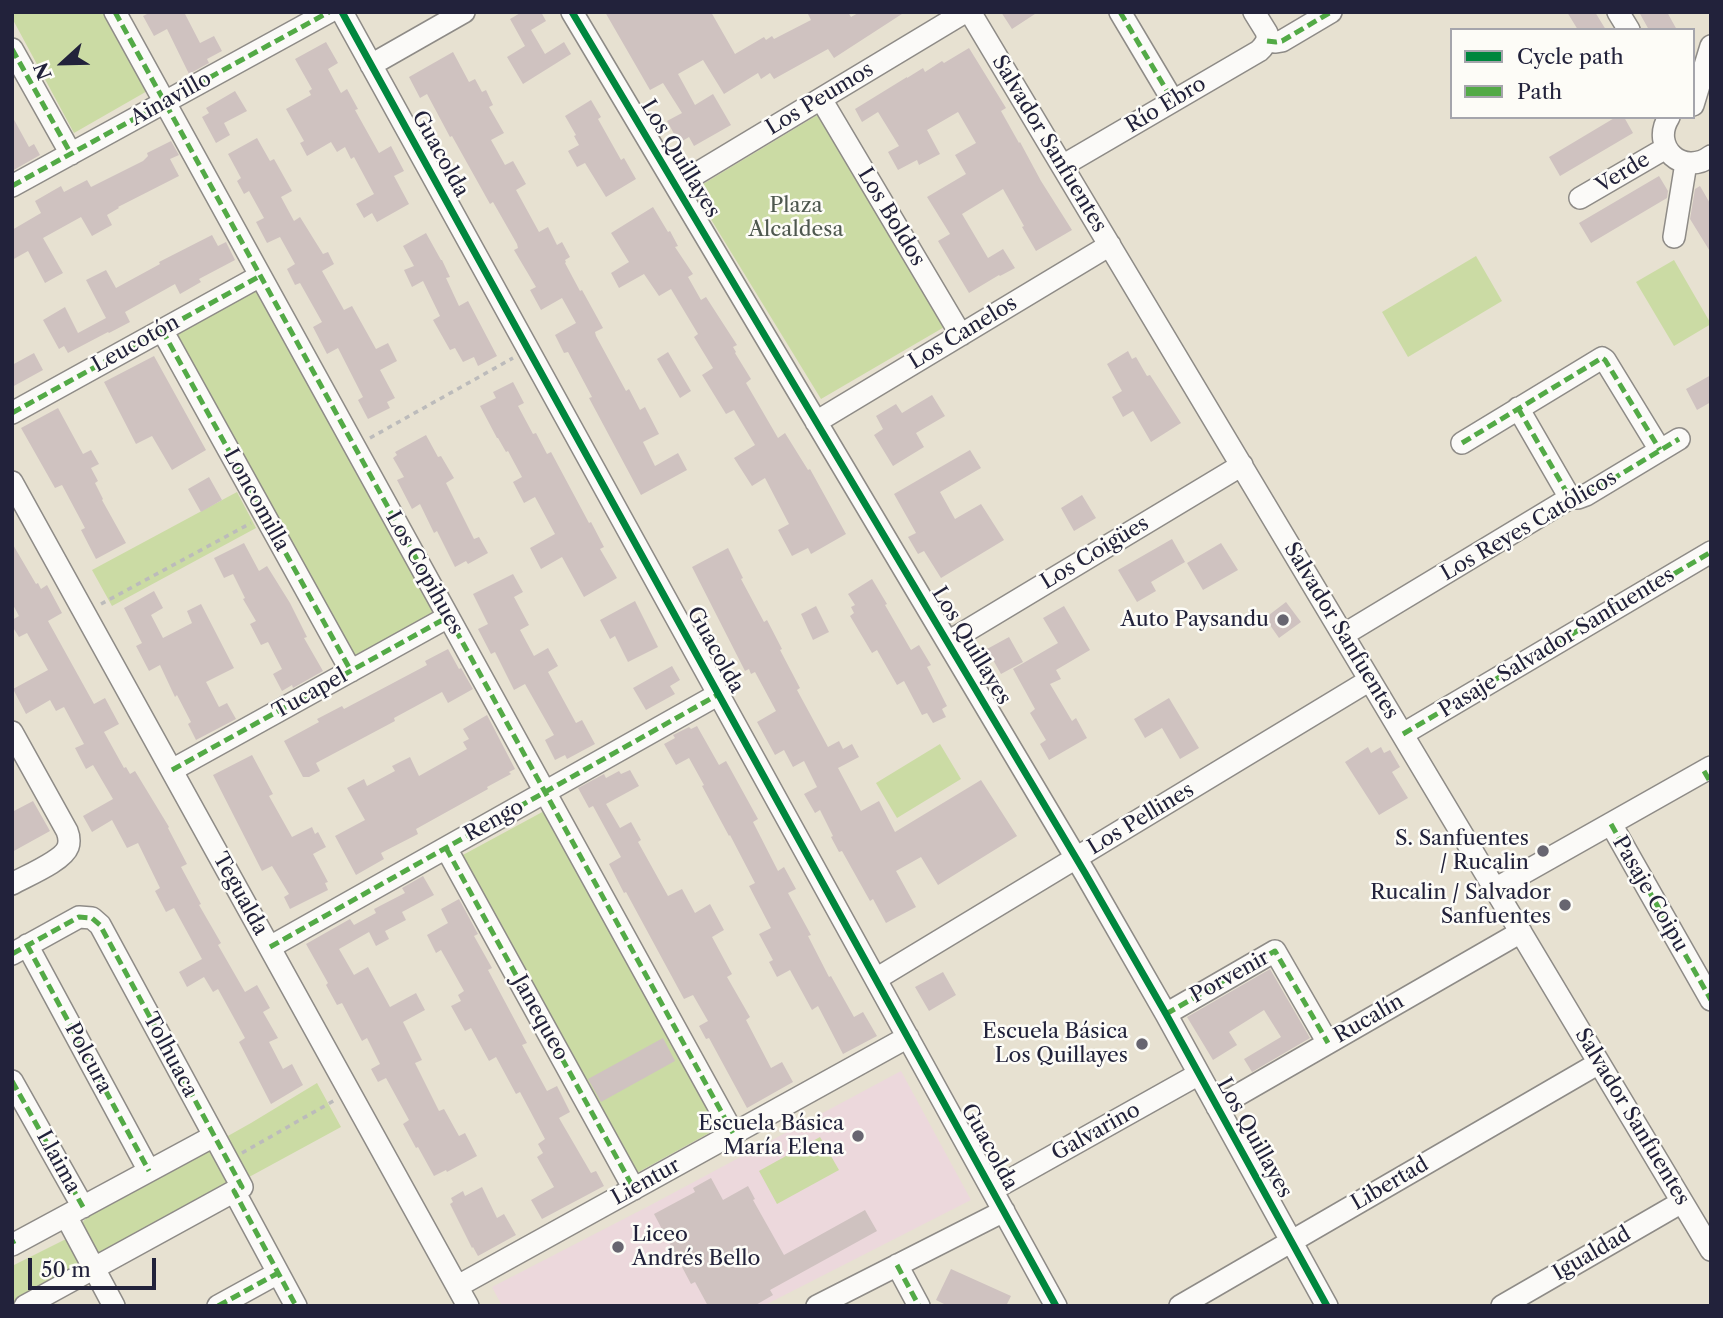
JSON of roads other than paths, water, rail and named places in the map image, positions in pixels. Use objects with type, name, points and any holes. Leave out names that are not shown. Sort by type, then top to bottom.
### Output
[{"type":"street","name":"Los Copihues","points":[[115,12],[733,1133]]},
{"type":"street","name":"Ainavillo","points":[[12,186],[329,12]]},
{"type":"street","name":"Guacolda","points":[[342,12],[1056,1306]]},
{"type":"street","points":[[371,65],[464,12]]},
{"type":"street","name":"Los Quillayes","points":[[572,12],[1076,858],[1166,1014],[1327,1306]]},
{"type":"street","name":"Los Peumos","points":[[676,186],[965,12]]},
{"type":"street","name":"Salvador Sanfuentes","points":[[970,12],[1682,1202],[1708,1239]]},
{"type":"street","points":[[1120,12],[1173,101]]},
{"type":"street","points":[[1254,12],[1267,33],[1267,41]]},
{"type":"street","name":"Río Ebro","points":[[1062,166],[1262,48],[1267,41],[1282,41],[1331,12]]},
{"type":"street","points":[[1618,12],[1628,28]]},
{"type":"street","points":[[1695,98],[1711,46]]},
{"type":"street","points":[[12,49],[71,154]]},
{"type":"street","name":"Los Boldos","points":[[821,99],[961,335]]},
{"type":"street","points":[[1695,105],[1711,113]]},
{"type":"street","points":[[1662,119],[1663,139],[1671,155],[1693,164],[1710,160]]},
{"type":"street","name":"Verde","points":[[1580,198],[1666,148]]},
{"type":"street","points":[[1675,237],[1686,163]]},
{"type":"street","name":"Los Canelos","points":[[816,422],[1110,245]]},
{"type":"street","name":"Leucotón","points":[[12,413],[260,276]]},
{"type":"street","name":"Loncomilla","points":[[162,330],[351,671]]},
{"type":"street","points":[[1462,443],[1602,358],[1660,450]]},
{"type":"street","points":[[1518,408],[1570,498]]},
{"type":"street","name":"Los Reyes Católicos","points":[[1343,635],[1570,498],[1586,495],[1679,439]]},
{"type":"street","name":"Los Coigües","points":[[948,642],[1241,465]]},
{"type":"street","name":"Tegualda","points":[[12,482],[468,1306]]},
{"type":"street","name":"Pasaje Salvador Sanfuentes","points":[[1403,734],[1711,552]]},
{"type":"street","name":"Tucapel","points":[[172,770],[448,617]]},
{"type":"street","name":"Los Pellines","points":[[876,979],[1370,680]]},
{"type":"street","name":"Rengo","points":[[270,947],[719,694]]},
{"type":"street","points":[[12,732],[67,831],[69,841],[62,856],[12,884]]},
{"type":"street","points":[[1495,889],[1709,773]]},
{"type":"street","name":"Pasaje Coipu","points":[[1611,824],[1711,1000]]},
{"type":"street","name":"Janequeo","points":[[446,848],[634,1189]]},
{"type":"street","name":"Tolhuaca","points":[[20,950],[74,919],[92,918],[102,929],[242,1186],[234,1191]]},
{"type":"street","name":"Rucalín","points":[[1217,1107],[1521,932]]},
{"type":"street","name":"Polcura","points":[[20,950],[149,1171]]},
{"type":"street","name":"Porvenir","points":[[1166,1014],[1275,951],[1328,1043]]},
{"type":"street","name":"Lientur","points":[[457,1286],[908,1037]]},
{"type":"street","name":"Libertad","points":[[1180,1306],[1599,1063]]},
{"type":"street","name":"Galvarino","points":[[992,1190],[1199,1074]]},
{"type":"street","name":"Llaima","points":[[12,1081],[74,1211],[94,1268],[114,1306]]},
{"type":"street","points":[[13,1243],[214,1136]]},
{"type":"street","points":[[25,1306],[234,1191],[296,1306]]},
{"type":"street","name":"Igualdad","points":[[1502,1306],[1682,1202]]},
{"type":"street","points":[[817,1306],[1004,1211]]},
{"type":"street","points":[[897,1265],[919,1306]]},
{"type":"street","points":[[232,1302],[278,1273]]},
{"type":"place","name":"Auto Paysandu","points":[[1283,620]]},
{"type":"place","name":"S. Sanfuentes / Rucalin","points":[[1543,851]]},
{"type":"place","name":"Rucalin / Salvador Sanfuentes","points":[[1565,905]]},
{"type":"place","name":"Escuela Básica Los Quillayes","points":[[1142,1044]]},
{"type":"place","name":"Escuela Básica María Elena","points":[[858,1136]]},
{"type":"place","name":"Liceo Andrés Bello","points":[[618,1247]]},
{"type":"park label","name":"Plaza Alcaldesa","points":[[796,218]]}]
